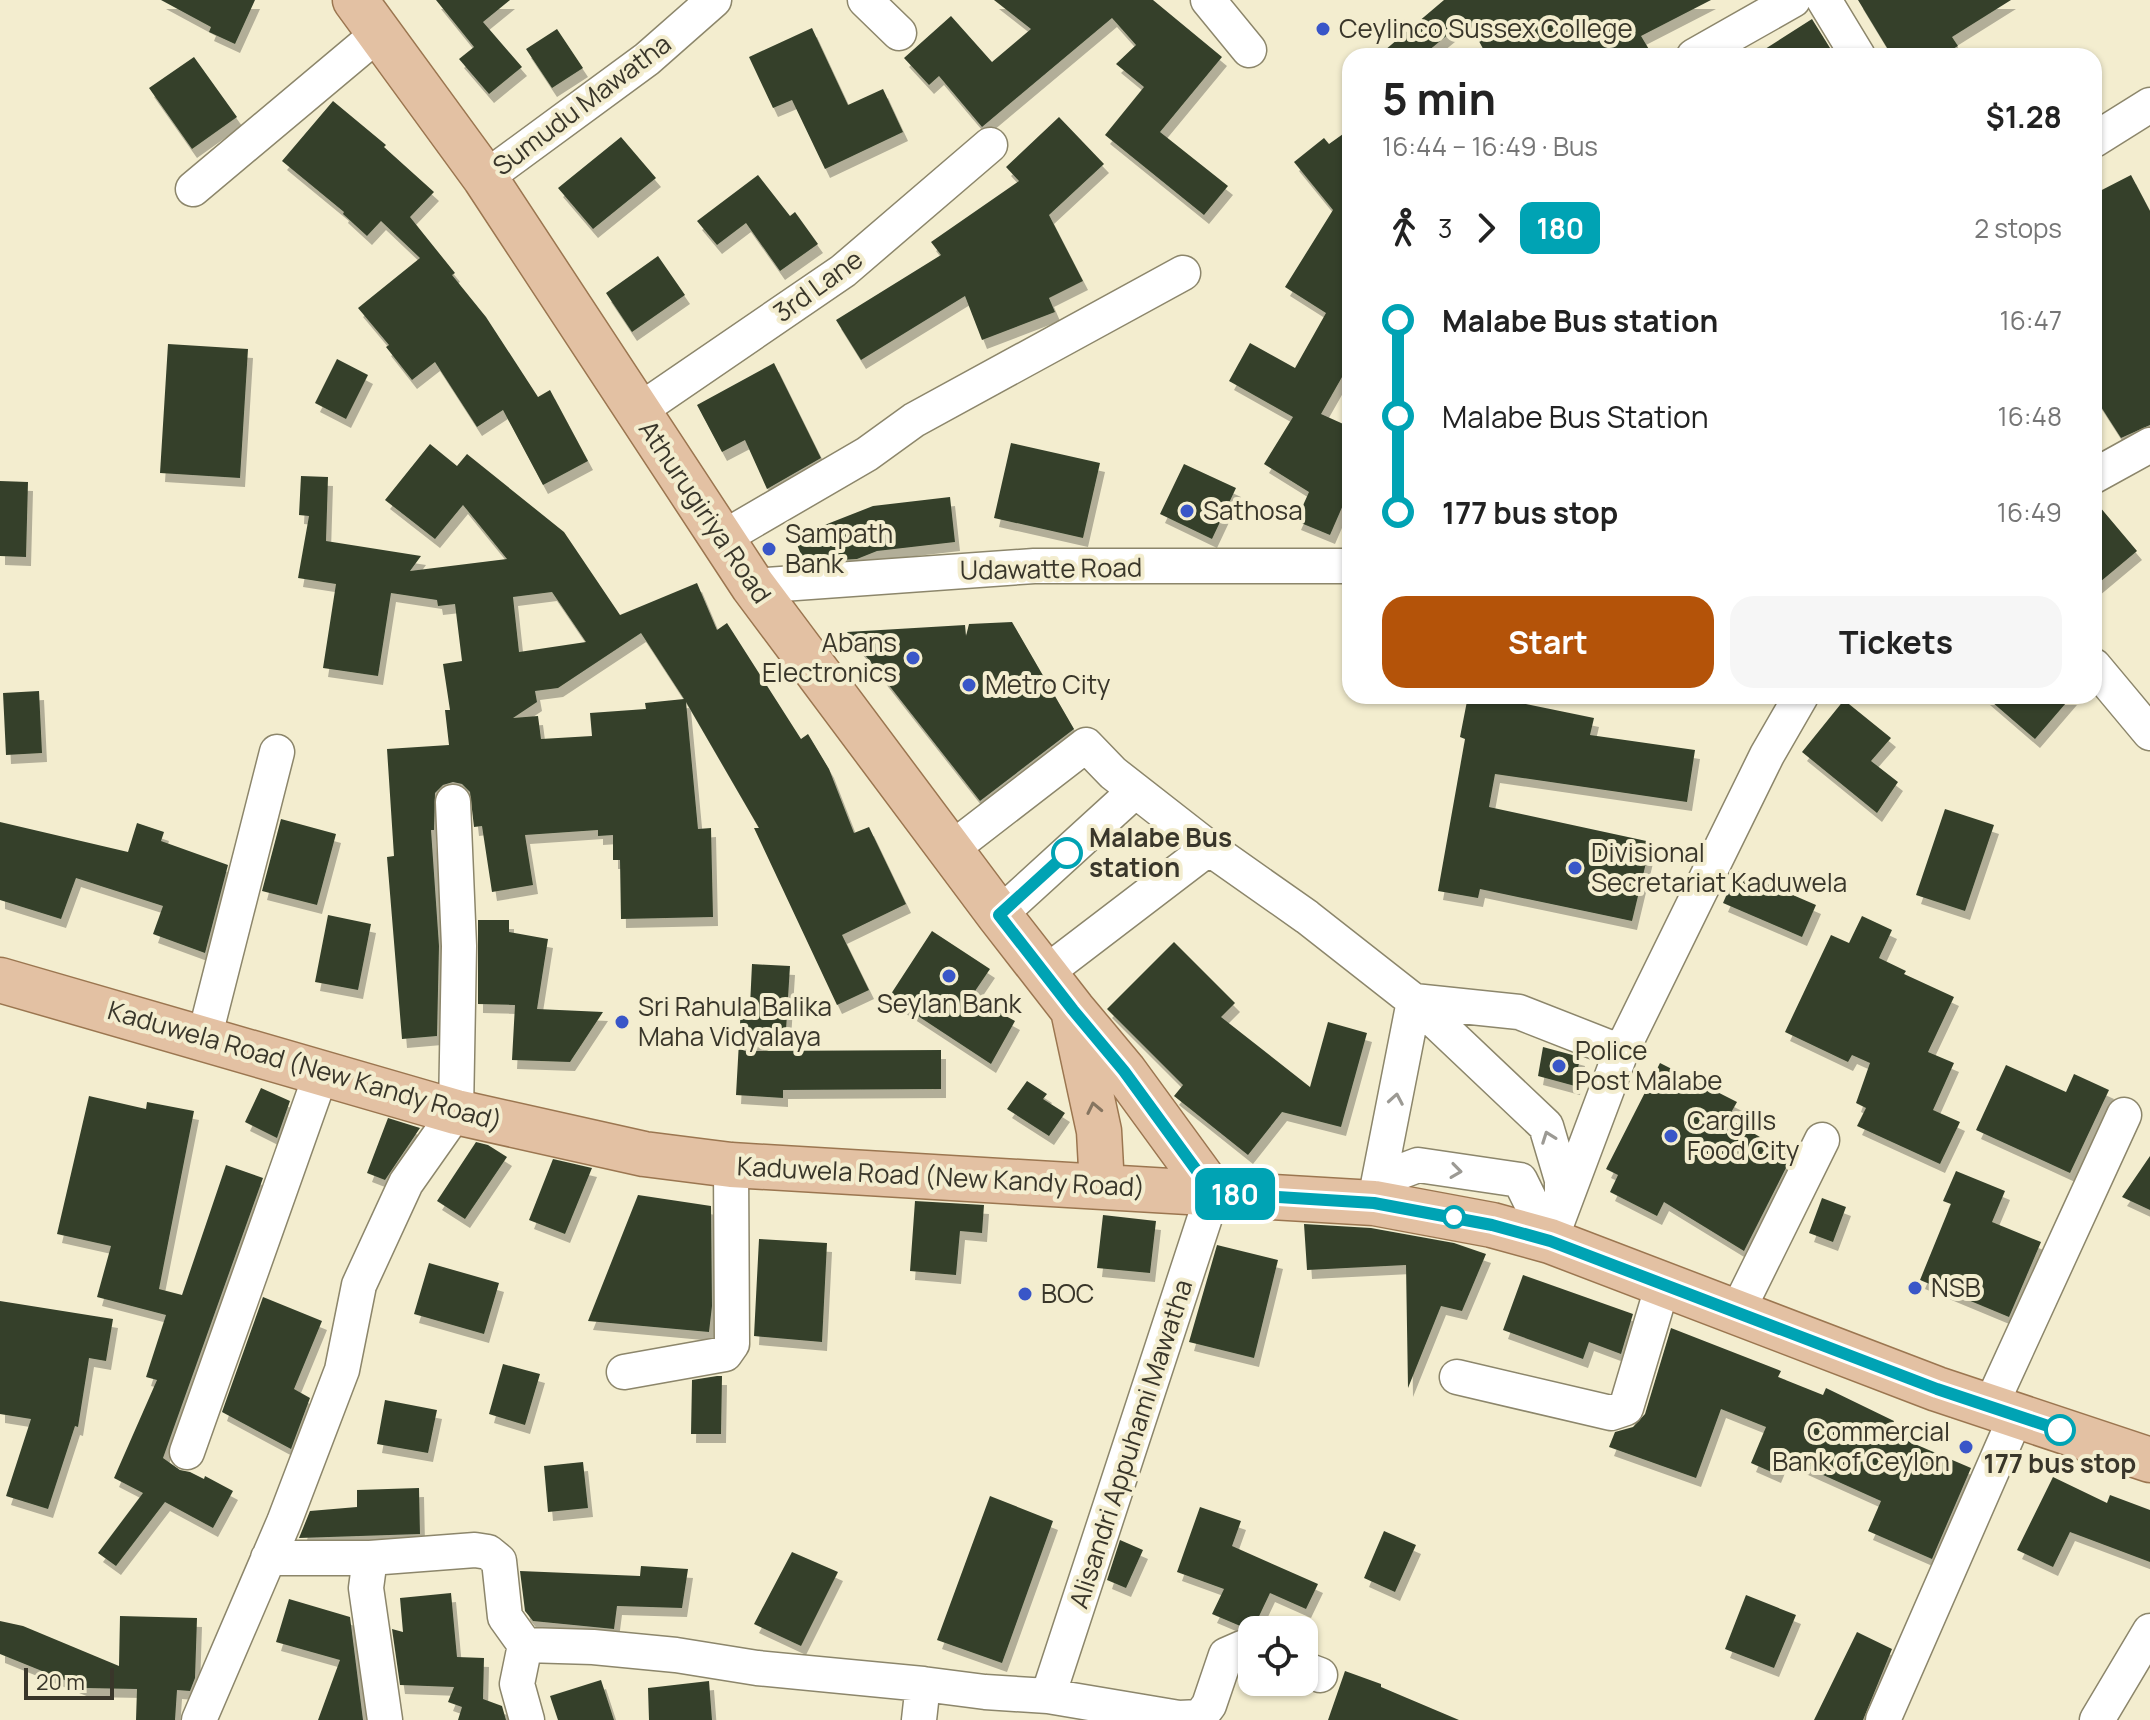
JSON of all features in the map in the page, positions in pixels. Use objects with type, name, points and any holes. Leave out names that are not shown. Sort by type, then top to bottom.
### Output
[{"type":"main road","name":"Athurugiriya Road","points":[[367,17],[485,178],[753,586],[1044,974],[1124,1071],[1213,1193]]},
{"type":"main road","name":"Kaduwela Road (New Kandy Road)","points":[[0,980],[456,1112],[644,1154],[731,1165],[1213,1193],[1378,1191],[1492,1225],[1556,1226],[1663,1284],[1937,1389],[2150,1460]]},
{"type":"main road","name":"Athurugiriya Road","points":[[1073,1010],[1099,1131],[1102,1186]]},
{"type":"street","name":"Sumudu Mawatha","points":[[485,178],[647,59],[714,0]]},
{"type":"street","points":[[865,0],[899,33]]},
{"type":"street","points":[[1208,0],[1249,50]]},
{"type":"street","points":[[1708,48],[1793,0]]},
{"type":"street","points":[[1824,0],[1853,48]]},
{"type":"street","points":[[193,189],[367,17]]},
{"type":"street","points":[[2102,135],[2150,105]]},
{"type":"street","name":"3rd Lane","points":[[637,412],[843,271],[990,145]]},
{"type":"street","points":[[721,539],[867,454],[914,420],[1183,273]]},
{"type":"street","points":[[2102,467],[2150,445]]},
{"type":"street","name":"Udawatte Road","points":[[753,586],[1034,566],[1342,566]]},
{"type":"street","points":[[2102,676],[2150,733]]},
{"type":"street","points":[[1556,1226],[1621,1052],[1767,755],[1796,704]]},
{"type":"street","points":[[950,850],[1086,745],[1135,791],[1307,917],[1414,1001],[1546,1126],[1562,1180],[1556,1226]]},
{"type":"street","points":[[204,1039],[277,752]]},
{"type":"street","points":[[999,915],[1135,791]]},
{"type":"street","points":[[199,1720],[268,1558],[342,1370],[359,1285],[406,1183],[456,1112],[459,946],[453,802]]},
{"type":"street","points":[[1044,974],[1209,848]]},
{"type":"street","points":[[1414,1001],[1519,1012],[1621,1052]]},
{"type":"street","points":[[1378,1191],[1414,1001]]},
{"type":"street","points":[[187,1452],[321,1074]]},
{"type":"street","points":[[1883,1720],[2003,1411],[2124,1115]]},
{"type":"street","points":[[1737,1312],[1822,1140]]},
{"type":"street","points":[[624,1372],[725,1354],[732,1344],[731,1165]]},
{"type":"street","name":"Alisandri Appuhami Mawatha","points":[[1048,1696],[1213,1193]]},
{"type":"street","points":[[1457,1377],[1611,1413],[1626,1408],[1663,1284]]},
{"type":"street","points":[[268,1558],[370,1558],[475,1550],[488,1552],[499,1561],[505,1617],[525,1645],[517,1684],[527,1720]]},
{"type":"street","points":[[370,1558],[366,1588],[385,1720]]},
{"type":"street","points":[[2097,1720],[2150,1631]]},
{"type":"street","points":[[525,1645],[621,1649],[757,1668],[1048,1696],[1179,1718],[1200,1717],[1209,1705],[1226,1655],[1238,1650]]},
{"type":"street","points":[[919,1720],[923,1684]]},
{"type":"building","points":[[161,0],[255,0],[235,44],[209,32],[211,27]]},
{"type":"building","points":[[436,0],[510,0],[483,22],[522,67],[489,94],[459,59],[474,47]]},
{"type":"building","points":[[994,0],[1153,0],[1222,57],[1160,132],[1228,186],[1204,215],[1105,135],[1144,87],[1116,64],[1136,45],[1112,18],[982,127],[939,76],[929,85],[904,58],[951,16],[992,62],[1031,29]]},
{"type":"building","points":[[1444,0],[1711,0],[1641,36],[1648,48],[1483,48],[1467,19],[1432,48],[1387,48]]},
{"type":"building","points":[[1858,0],[2011,0],[1952,37],[1958,46],[1955,48],[1887,48]]},
{"type":"building","points":[[1812,19],[1830,48],[1767,48]]},
{"type":"building","points":[[812,28],[848,105],[883,89],[903,132],[825,169],[792,100],[773,108],[749,57]]},
{"type":"building","points":[[557,29],[583,68],[552,88],[526,49]]},
{"type":"building","points":[[194,57],[237,117],[192,149],[149,88]]},
{"type":"building","points":[[333,101],[386,145],[384,147],[434,192],[410,217],[455,273],[452,275],[486,317],[538,397],[550,390],[588,461],[543,485],[503,410],[477,427],[435,362],[412,380],[386,347],[389,345],[358,308],[420,258],[381,221],[367,236],[344,212],[282,161]]},
{"type":"building","points":[[1059,117],[1104,164],[1049,215],[1083,281],[1049,298],[1055,312],[982,340],[965,296],[861,360],[836,320],[941,255],[931,242],[1019,181],[1006,167]]},
{"type":"building","points":[[1342,135],[1342,377],[1321,414],[1342,423],[1342,507],[1330,535],[1296,521],[1309,492],[1264,464],[1293,417],[1229,381],[1250,343],[1295,368],[1326,313],[1285,287],[1333,210],[1294,162],[1324,138],[1329,144]]},
{"type":"building","points":[[621,137],[656,178],[593,229],[558,188]]},
{"type":"building","points":[[758,175],[790,216],[795,212],[818,244],[780,271],[746,223],[717,245],[697,221]]},
{"type":"building","points":[[2131,175],[2150,211],[2150,425],[2121,438],[2102,408],[2102,190]]},
{"type":"building","points":[[658,256],[685,295],[632,332],[606,293]]},
{"type":"building","points":[[168,344],[248,349],[240,478],[160,473]]},
{"type":"building","points":[[337,359],[368,375],[346,419],[315,403]]},
{"type":"building","points":[[774,363],[821,458],[767,489],[745,440],[722,452],[697,405]]},
{"type":"building","points":[[1011,443],[1100,463],[1083,538],[994,518]]},
{"type":"building","points":[[430,444],[457,466],[467,454],[564,532],[620,615],[697,583],[717,630],[727,623],[801,739],[808,734],[829,769],[854,833],[869,827],[906,904],[842,935],[869,990],[837,1005],[754,828],[759,828],[686,702],[698,829],[711,828],[713,917],[621,919],[620,860],[613,860],[613,835],[598,836],[598,830],[525,835],[533,885],[492,892],[482,826],[474,827],[470,792],[462,784],[453,782],[443,785],[435,793],[434,830],[431,830],[439,946],[437,1036],[402,1039],[387,857],[394,856],[387,749],[449,745],[445,710],[450,710],[443,664],[462,661],[455,604],[438,606],[437,600],[391,593],[378,676],[323,668],[336,584],[298,578],[309,516],[299,515],[301,476],[328,477],[326,541],[421,556],[410,571],[507,559],[463,505],[435,539],[385,500]],"holes":[[[552,592],[586,642],[519,652],[513,597]],[[641,633],[684,699],[645,703],[646,709],[590,713],[592,736],[541,739],[538,716],[513,718],[537,702],[535,691],[558,688]]]},
{"type":"building","points":[[1184,464],[1236,488],[1212,539],[1160,514]]},
{"type":"building","points":[[0,481],[28,482],[26,557],[0,556]]},
{"type":"building","points":[[950,497],[955,542],[877,551],[857,559],[804,562],[794,537],[873,506]]},
{"type":"building","points":[[2102,509],[2137,551],[2102,580]]},
{"type":"building","name":"Metro City","points":[[1012,622],[1074,729],[980,801],[847,632],[965,625],[966,636],[969,624]]},
{"type":"building","points":[[39,691],[42,753],[6,755],[3,693]]},
{"type":"building","points":[[1466,704],[1526,704],[1594,718],[1590,735],[1695,750],[1687,802],[1495,774],[1489,807],[1651,842],[1632,921],[1480,889],[1478,898],[1438,891],[1465,739],[1460,737]]},
{"type":"building","points":[[1841,704],[1849,704],[1891,738],[1871,761],[1898,782],[1877,813],[1802,752]]},
{"type":"building","points":[[1994,704],[2065,704],[2035,739]]},
{"type":"building","points":[[1945,809],[1994,825],[1965,911],[1916,895]]},
{"type":"building","points":[[281,819],[336,834],[317,905],[262,891]]},
{"type":"building","points":[[0,822],[128,852],[137,823],[164,832],[161,841],[228,865],[205,953],[153,934],[163,906],[76,878],[61,919],[0,900]]},
{"type":"building","points":[[1737,871],[1816,905],[1802,937],[1723,903]]},
{"type":"building","points":[[328,915],[371,924],[358,990],[315,982]]},
{"type":"building","points":[[1862,916],[1892,930],[1879,958],[1906,971],[1904,974],[1954,997],[1928,1052],[1954,1063],[1933,1110],[1960,1122],[1940,1164],[1857,1126],[1866,1108],[1856,1103],[1870,1063],[1852,1055],[1848,1062],[1785,1032],[1831,935],[1849,943]]},
{"type":"building","points":[[478,920],[509,920],[509,932],[548,939],[537,1009],[603,1012],[570,1062],[512,1060],[515,1005],[478,1004]]},
{"type":"building","points":[[932,931],[990,969],[971,997],[1015,1021],[991,1064],[889,997]]},
{"type":"building","points":[[1174,942],[1235,1003],[1221,1017],[1310,1087],[1328,1022],[1367,1033],[1341,1127],[1282,1112],[1248,1155],[1174,1096],[1183,1085],[1107,1009]]},
{"type":"building","points":[[752,964],[790,966],[786,1030],[743,1051],[941,1050],[941,1089],[783,1090],[783,1098],[736,1095],[741,1006],[750,1006]]},
{"type":"building","name":"Police Post Malabe","points":[[1543,1047],[1580,1057],[1575,1086],[1538,1076]]},
{"type":"building","points":[[1660,1063],[1737,1102],[1728,1118],[1792,1156],[1744,1251],[1664,1202],[1657,1216],[1610,1192],[1618,1175],[1606,1169]]},
{"type":"building","points":[[2006,1065],[2066,1092],[2074,1074],[2109,1090],[2070,1173],[1976,1130]]},
{"type":"building","points":[[1027,1081],[1047,1094],[1043,1099],[1065,1113],[1049,1136],[1007,1109]]},
{"type":"building","points":[[261,1088],[290,1101],[277,1138],[245,1122]]},
{"type":"building","points":[[89,1096],[146,1109],[147,1102],[194,1111],[159,1289],[182,1295],[226,1165],[263,1178],[163,1458],[180,1470],[204,1479],[205,1476],[233,1491],[213,1528],[165,1502],[116,1566],[98,1553],[143,1493],[114,1478],[157,1380],[146,1377],[166,1315],[97,1297],[111,1246],[57,1234]]},
{"type":"building","points":[[388,1118],[420,1128],[385,1180],[367,1173]]},
{"type":"building","points":[[476,1142],[488,1145],[507,1157],[465,1219],[437,1201]]},
{"type":"building","points":[[2150,1156],[2150,1210],[2122,1197]]},
{"type":"building","points":[[553,1159],[592,1168],[565,1234],[529,1220]]},
{"type":"building","points":[[1956,1171],[2005,1191],[1992,1222],[2041,1242],[2009,1317],[1920,1280],[1951,1204],[1943,1201]]},
{"type":"building","points":[[638,1195],[711,1206],[712,1306],[709,1332],[588,1321]]},
{"type":"building","points":[[1822,1198],[1846,1207],[1833,1242],[1809,1233]]},
{"type":"building","points":[[915,1201],[984,1205],[982,1233],[960,1231],[956,1275],[910,1271]]},
{"type":"building","points":[[1103,1215],[1156,1221],[1150,1273],[1097,1268]]},
{"type":"building","points":[[1304,1224],[1371,1228],[1454,1243],[1486,1254],[1462,1311],[1441,1306],[1408,1388],[1406,1265],[1307,1270]]},
{"type":"building","points":[[759,1239],[827,1243],[822,1342],[754,1336]]},
{"type":"building","points":[[1217,1245],[1278,1260],[1254,1358],[1189,1342]]},
{"type":"building","points":[[429,1263],[499,1283],[484,1334],[414,1314]]},
{"type":"building","points":[[1523,1275],[1633,1314],[1621,1354],[1589,1342],[1583,1359],[1503,1330]]},
{"type":"building","points":[[263,1297],[322,1321],[294,1389],[310,1398],[291,1449],[222,1412]]},
{"type":"building","points":[[0,1301],[113,1319],[106,1361],[89,1358],[78,1427],[75,1426],[48,1509],[6,1496],[31,1419],[0,1414]]},
{"type":"building","points":[[1671,1328],[1781,1371],[1778,1377],[1823,1395],[1826,1388],[1894,1421],[1889,1433],[1971,1468],[1932,1559],[1868,1531],[1881,1501],[1783,1457],[1776,1474],[1751,1463],[1766,1427],[1721,1409],[1696,1478],[1609,1447],[1615,1432],[1633,1427],[1645,1414]]},
{"type":"building","points":[[503,1364],[540,1374],[525,1425],[489,1414]]},
{"type":"building","points":[[722,1376],[721,1434],[691,1434],[692,1380]]},
{"type":"building","points":[[385,1400],[437,1410],[428,1453],[377,1444]]},
{"type":"building","points":[[583,1462],[588,1508],[548,1512],[544,1466]]},
{"type":"building","points":[[2053,1477],[2107,1503],[2110,1495],[2150,1510],[2150,1562],[2070,1532],[2053,1567],[2017,1550]]},
{"type":"building","points":[[419,1488],[420,1534],[299,1538],[310,1511],[357,1507],[357,1490]]},
{"type":"building","points":[[990,1496],[1053,1521],[1002,1663],[937,1640]]},
{"type":"building","points":[[1200,1507],[1241,1521],[1232,1546],[1318,1584],[1306,1609],[1270,1593],[1259,1616],[1238,1616],[1238,1625],[1212,1614],[1224,1589],[1177,1572]]},
{"type":"building","points":[[1384,1531],[1416,1545],[1395,1592],[1364,1578]]},
{"type":"building","points":[[1120,1540],[1143,1550],[1126,1588],[1107,1580]]},
{"type":"building","points":[[792,1552],[838,1572],[801,1646],[754,1624]]},
{"type":"building","points":[[641,1566],[688,1569],[682,1608],[617,1606],[614,1629],[533,1621],[525,1611],[520,1571],[640,1576]]},
{"type":"building","points":[[451,1593],[457,1657],[484,1658],[483,1699],[502,1706],[506,1720],[458,1720],[462,1707],[448,1702],[454,1687],[400,1685],[392,1629],[403,1632],[400,1598]]},
{"type":"building","points":[[1746,1595],[1796,1615],[1774,1668],[1725,1649]]},
{"type":"building","points":[[289,1599],[350,1617],[363,1720],[318,1720],[340,1660],[276,1642]]},
{"type":"building","points":[[120,1616],[197,1618],[195,1678],[190,1691],[177,1690],[175,1720],[136,1720],[137,1689],[84,1688],[0,1654],[0,1621],[23,1626],[119,1666]]},
{"type":"building","points":[[1857,1632],[1892,1649],[1863,1720],[1814,1720]]},
{"type":"building","points":[[1345,1671],[1381,1684],[1381,1687],[1459,1720],[1328,1720]]},
{"type":"building","points":[[601,1680],[614,1720],[558,1720],[550,1696]]},
{"type":"building","points":[[709,1681],[712,1720],[649,1720],[648,1688]]},
{"type":"bus line","name":"180","points":[[1067,853],[999,915],[1124,1071],[1213,1193],[1374,1203],[1492,1225],[1550,1241],[1937,1389],[2060,1430]]},
{"type":"place","name":"Ceylinco Sussex College","points":[[1323,29]]},
{"type":"place","name":"Sathosa","points":[[1187,511]]},
{"type":"place","name":"Sampath Bank","points":[[769,549]]},
{"type":"place","name":"Abans Electronics","points":[[913,658]]},
{"type":"place","name":"Metro City","points":[[969,685]]},
{"type":"place","name":"Malabe Bus station","points":[[1067,853]]},
{"type":"place","name":"Divisional Secretariat Kaduwela","points":[[1575,868]]},
{"type":"place","name":"Seylan Bank","points":[[949,976]]},
{"type":"place","name":"Sri Rahula Balika Maha Vidyalaya","points":[[622,1022]]},
{"type":"place","name":"Police Post Malabe","points":[[1559,1066]]},
{"type":"place","name":"Cargills Food City","points":[[1671,1136]]},
{"type":"place","name":"NSB","points":[[1915,1288]]},
{"type":"place","name":"BOC","points":[[1025,1294]]},
{"type":"place","name":"177 bus stop","points":[[2060,1430]]},
{"type":"place","name":"Commercial Bank of Ceylon","points":[[1966,1447]]}]
